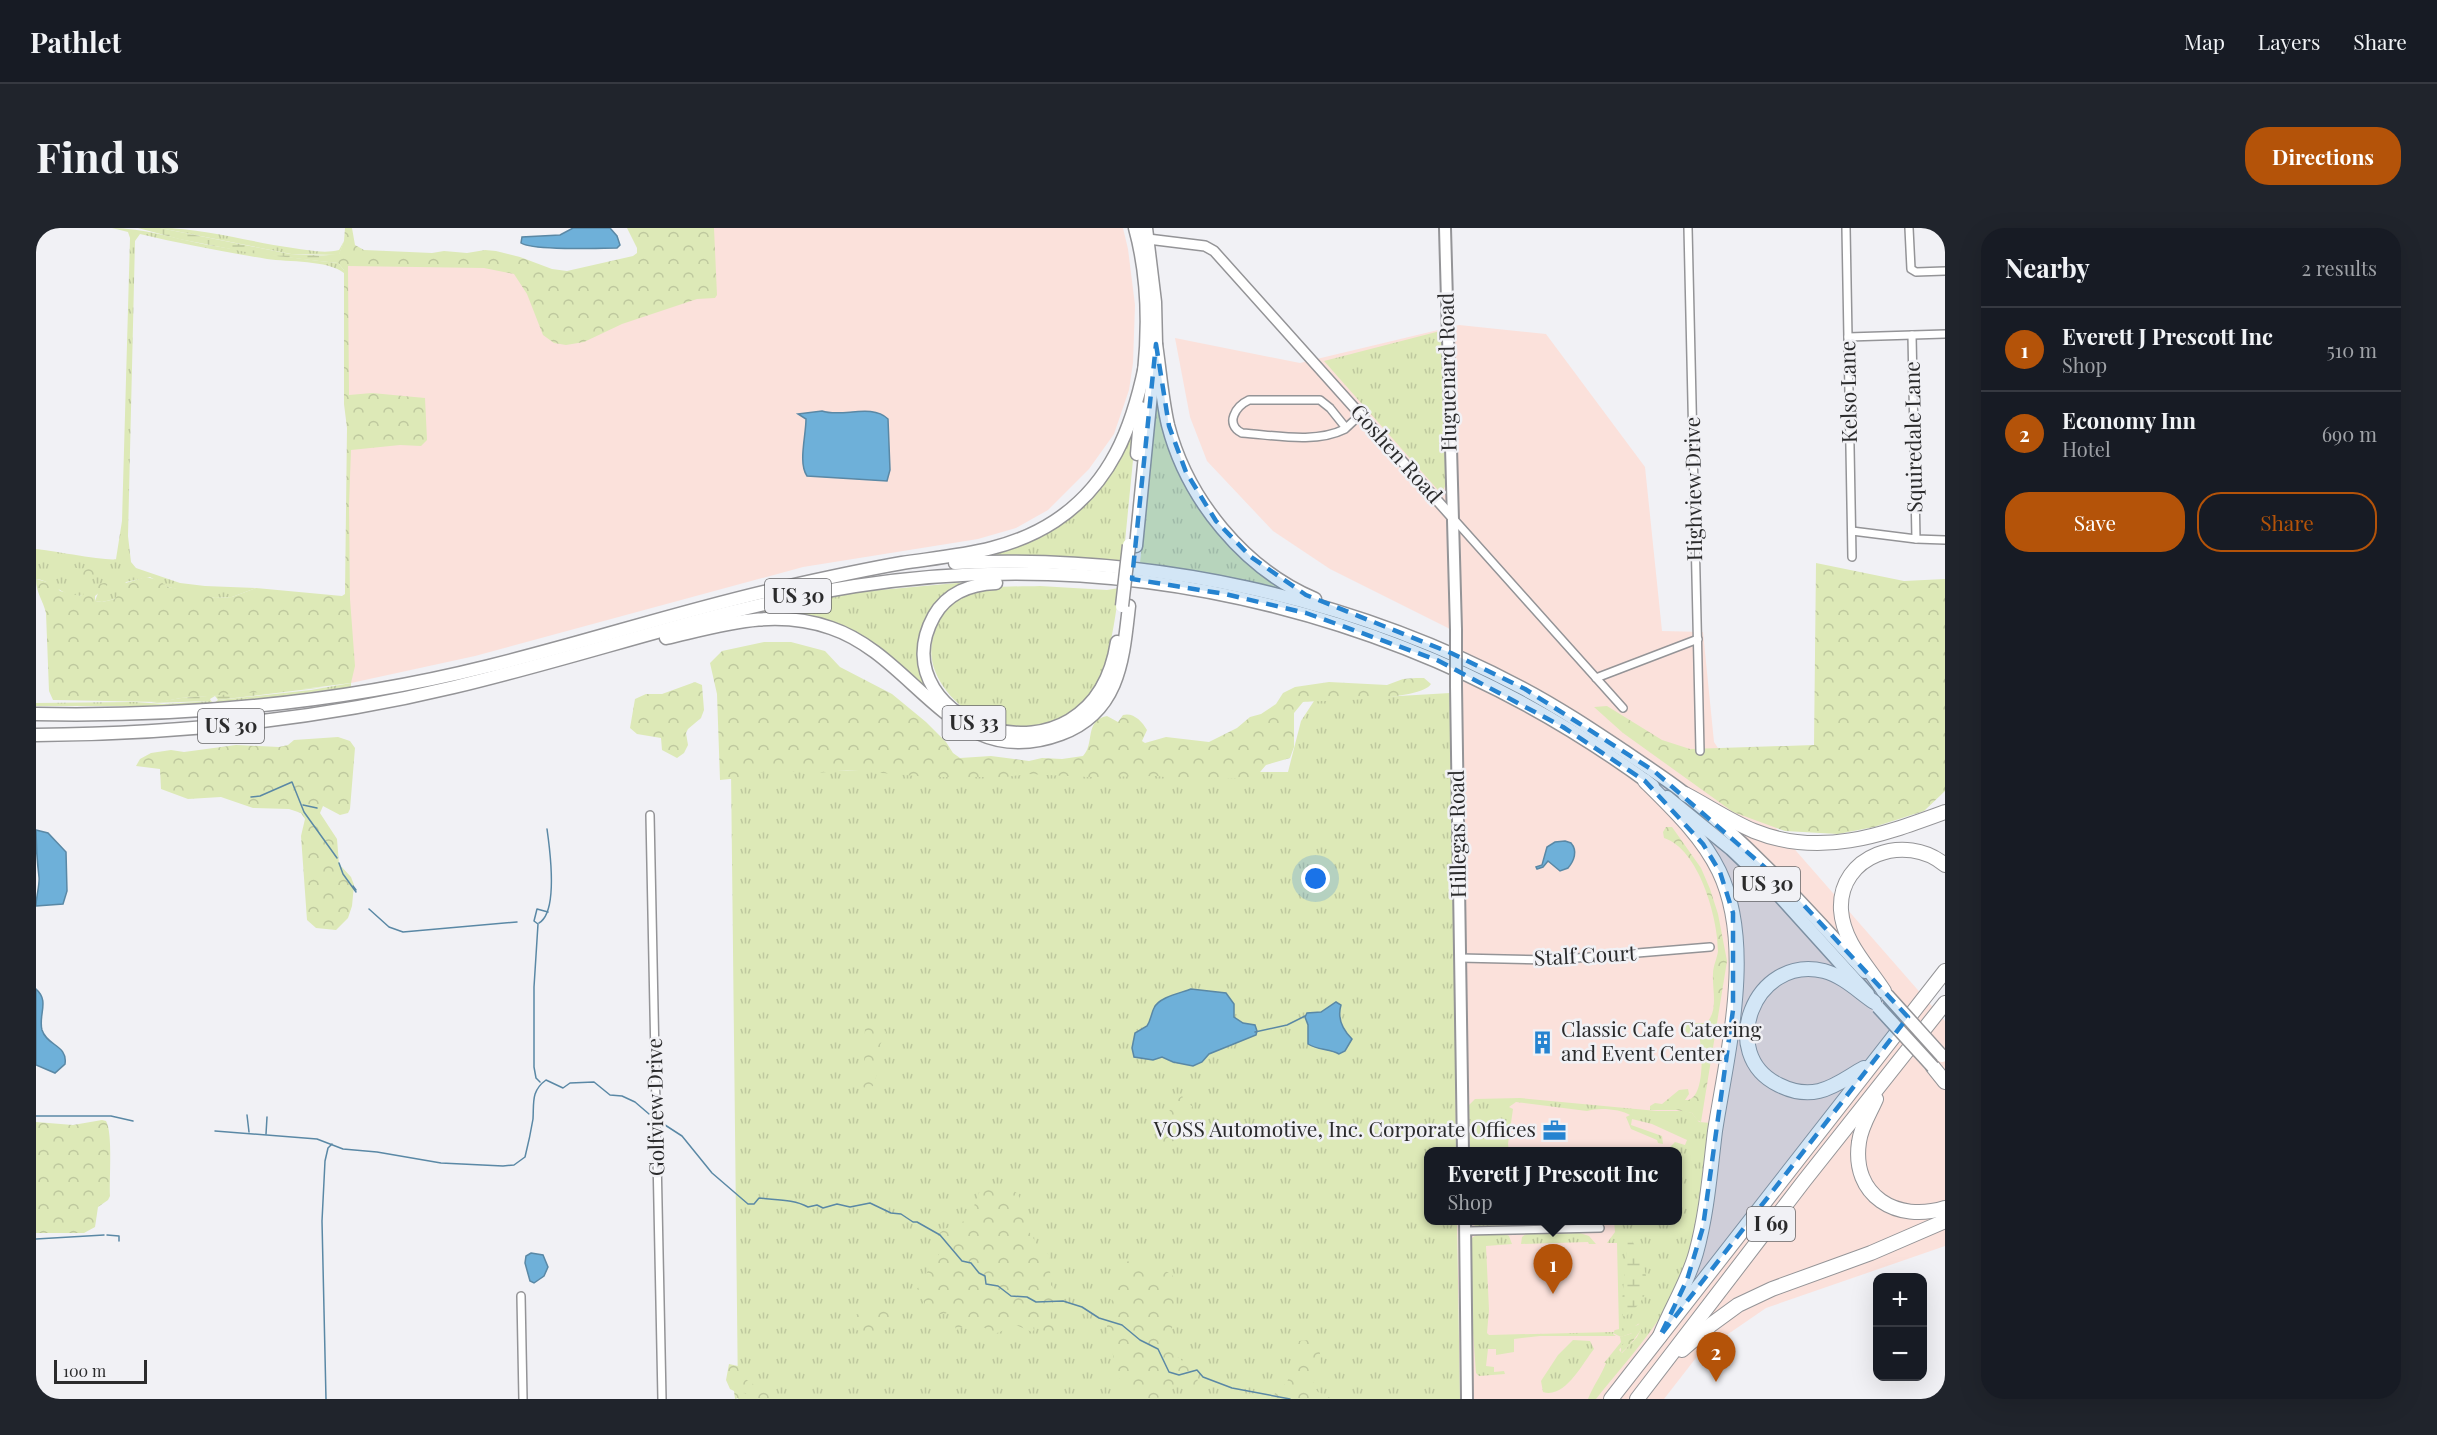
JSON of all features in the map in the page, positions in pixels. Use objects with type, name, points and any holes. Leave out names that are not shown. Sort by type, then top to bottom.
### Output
[{"type":"highway","name":"US 33","points":[[1062,574],[1042,580],[978,585],[951,596],[937,611],[925,642],[925,658],[929,674],[941,697],[970,722],[999,732],[1029,734],[1059,726],[1078,714],[1095,697],[1114,661],[1125,606],[1132,545],[1145,366],[1146,302],[1143,266],[1135,228]]},
{"type":"highway","points":[[1147,234],[1155,302],[1156,344],[1166,415],[1172,439],[1186,472],[1216,521],[1251,557],[1278,579],[1306,595],[1360,618]]},
{"type":"highway","points":[[1132,545],[1156,344]]},
{"type":"highway","points":[[852,573],[1003,546],[1036,532],[1064,515],[1096,484],[1118,453],[1136,406],[1145,366]]},
{"type":"highway","name":"US 30","points":[[36,714],[181,712],[353,694],[489,666],[732,599],[852,573],[958,563],[1024,561],[1106,566],[1234,584],[1360,618],[1451,653],[1525,689],[1594,731],[1685,794],[1719,814],[1757,832],[1817,844],[1855,841],[1874,837],[1945,812]]},
{"type":"highway","name":"US 30","points":[[36,735],[157,732],[296,718],[424,694],[729,612],[820,592],[888,582],[1062,574],[1148,581],[1226,594],[1306,613],[1437,660],[1582,738],[1645,780],[1706,827],[1776,892],[1940,1075]]},
{"type":"highway","points":[[542,664],[574,660],[754,619],[796,619],[834,628],[869,647],[953,720],[973,732],[995,740],[1027,742],[1065,733],[1077,726],[1100,705],[1119,675],[1125,606]]},
{"type":"highway","points":[[1645,780],[1681,816],[1703,844],[1720,872],[1733,913],[1736,960],[1733,1010],[1702,1227],[1687,1280],[1669,1313],[1660,1336]]},
{"type":"highway","points":[[1685,794],[1785,885],[1944,1057]]},
{"type":"highway","points":[[1886,993],[1845,931],[1841,910],[1843,894],[1849,879],[1859,866],[1870,858],[1899,848],[1916,849],[1929,854],[1945,865]]},
{"type":"highway","points":[[1936,983],[1945,963]]},
{"type":"highway","points":[[1869,1066],[1834,1086],[1818,1091],[1803,1093],[1785,1088],[1772,1082],[1760,1071],[1751,1057],[1747,1026],[1756,998],[1766,986],[1779,976],[1795,971],[1817,970],[1838,977],[1876,1004]]},
{"type":"highway","name":"I 69","points":[[1611,1399],[1945,971]]},
{"type":"highway","name":"I 69","points":[[1636,1399],[1943,1006]]},
{"type":"highway","points":[[1884,1080],[1863,1125],[1859,1141],[1858,1158],[1868,1189],[1882,1202],[1897,1210],[1914,1214],[1945,1208]]},
{"type":"highway","points":[[1659,1369],[1738,1305],[1772,1288],[1870,1253],[1945,1221]]},
{"type":"main road","name":"Huguenard Road","points":[[1445,228],[1452,517]]},
{"type":"main road","name":"Hillegas Road","points":[[1452,517],[1464,1147]]},
{"type":"main road","points":[[1465,1226],[1467,1399]]},
{"type":"street","name":"Highview Drive","points":[[1688,228],[1700,751]]},
{"type":"street","name":"Kelso Lane","points":[[1846,228],[1852,556]]},
{"type":"street","points":[[1909,228],[1911,269],[1916,272],[1945,271]]},
{"type":"street","name":"Goshen Road","points":[[1147,234],[1204,246],[1214,251],[1623,708]]},
{"type":"street","points":[[1848,337],[1945,334]]},
{"type":"street","name":"Squiredale Lane","points":[[1912,335],[1916,540]]},
{"type":"street","points":[[1346,428],[1330,408],[1320,400],[1249,400],[1240,404],[1233,417],[1233,425],[1242,433],[1320,436],[1335,434],[1346,428],[1360,415]]},
{"type":"street","points":[[1852,531],[1916,540],[1945,540]]},
{"type":"street","points":[[1596,678],[1698,639]]},
{"type":"street","name":"Golfview Drive","points":[[650,815],[662,1399]]},
{"type":"street","name":"Stalf Court","points":[[1460,958],[1552,960],[1710,947]]},
{"type":"street","points":[[1465,1226],[1600,1228]]},
{"type":"street","points":[[521,1296],[523,1399]]},
{"type":"highlighted area","points":[[1156,344],[1169,426],[1186,472],[1216,521],[1251,557],[1306,595],[1451,653],[1525,689],[1654,771],[1785,885],[1908,1017],[1660,1336],[1687,1280],[1703,1227],[1733,1010],[1733,913],[1720,872],[1703,844],[1645,781],[1563,727],[1437,660],[1306,613],[1225,594],[1132,579]]},
{"type":"shaded area","points":[[710,228],[1123,228],[1135,305],[1133,363],[1129,390],[1114,434],[1089,469],[1048,510],[1016,528],[978,539],[803,567],[475,656],[351,683],[345,259],[512,265],[543,315]]},
{"type":"shaded area","points":[[1459,325],[1546,334],[1645,467],[1662,631],[1703,632],[1714,742],[1756,805],[1945,1021],[1945,1246],[1766,1308],[1699,1354],[1664,1399],[1460,1399],[1457,1225],[1682,1225],[1682,1147],[1456,1147],[1454,1072],[1456,981],[1450,629],[1330,569],[1273,531],[1207,461],[1190,417],[1175,338],[1300,363]]},
{"type":"green space","points":[[112,228],[147,231],[237,250],[338,263],[344,270],[344,273],[318,264],[267,259],[140,234],[135,241],[128,536],[131,562],[136,568],[180,583],[256,588],[232,597],[215,598],[168,587],[150,577],[126,582],[115,599],[102,602],[95,601],[98,593],[72,595],[36,579],[36,549],[116,559],[122,521],[130,238],[128,232]]},
{"type":"green space","points":[[138,228],[160,228],[290,254],[331,256],[319,256],[319,261],[251,253],[179,239]]},
{"type":"green space","points":[[160,228],[210,233],[328,252],[339,250],[344,241],[339,255],[291,254]]},
{"type":"green space","points":[[345,228],[352,228],[355,245],[364,250],[432,253],[496,251],[552,269],[567,271],[633,256],[637,253],[637,248],[627,228],[714,228],[717,295],[715,298],[697,299],[622,324],[584,342],[566,345],[554,343],[543,335],[527,294],[514,274],[484,268],[348,266],[349,395],[372,393],[425,398],[427,440],[421,446],[400,445],[351,450],[350,599],[355,666],[351,683],[287,691],[181,698],[160,702],[53,700],[49,691],[46,613],[36,579],[55,584],[60,591],[80,596],[88,592],[92,586],[108,582],[107,586],[95,596],[95,601],[102,602],[115,599],[122,584],[146,577],[158,580],[168,587],[215,598],[232,597],[256,588],[342,596],[345,594],[347,428],[344,404],[344,270],[338,263],[317,259],[319,256],[339,254],[344,241]]},
{"type":"green space","points":[[1444,330],[1448,481],[1443,490],[1438,490],[1324,361]]},
{"type":"green space","points":[[1157,399],[1160,399],[1196,496],[1283,585],[1282,589],[1180,568],[1140,563]]},
{"type":"green space","points":[[1132,432],[1134,450],[1123,562],[981,557],[1058,523]]},
{"type":"green space","points":[[1816,563],[1904,581],[1945,579],[1945,791],[1924,811],[1874,827],[1838,834],[1785,831],[1733,812],[1623,733],[1594,707],[1607,706],[1662,740],[1690,749],[1814,745]]},
{"type":"green space","points":[[101,564],[111,567],[112,572],[84,577],[76,581],[67,574],[67,570],[72,567],[81,569]]},
{"type":"green space","points":[[968,582],[950,590],[935,603],[921,628],[919,642],[923,670],[936,697],[868,641],[820,618],[793,613],[764,613],[732,619],[802,601],[847,593]]},
{"type":"green space","points":[[1040,586],[1107,590],[1119,588],[1111,640],[1099,679],[1094,689],[1079,706],[1060,718],[1039,725],[996,724],[976,716],[958,703],[943,686],[936,673],[931,648],[938,623],[951,605],[978,590]]},
{"type":"green space","points":[[764,642],[791,642],[825,651],[840,667],[892,694],[926,722],[960,758],[991,756],[1029,761],[1083,756],[1087,751],[1095,722],[1107,716],[1118,722],[1123,715],[1127,714],[1137,718],[1147,730],[1142,741],[1145,743],[1166,737],[1209,742],[1237,728],[1250,717],[1261,714],[1276,704],[1283,693],[1295,687],[1329,682],[1387,685],[1403,679],[1416,678],[1424,678],[1431,684],[1424,690],[1392,697],[1303,702],[1294,713],[1294,747],[1290,758],[1266,765],[1255,778],[1182,780],[1158,776],[1088,777],[1028,774],[1006,777],[928,777],[847,770],[817,773],[776,771],[752,773],[740,778],[720,780],[717,694],[710,663],[722,651]]},
{"type":"green space","points":[[695,682],[702,685],[704,710],[701,718],[688,729],[686,733],[688,745],[684,753],[677,758],[662,750],[661,738],[637,734],[630,728],[635,699],[646,694],[662,694]]},
{"type":"green space","points":[[351,683],[351,687],[268,698],[215,702]]},
{"type":"green space","points":[[325,687],[218,700],[215,696],[210,699],[211,701],[151,703],[181,698]]},
{"type":"green space","points":[[1450,693],[1456,874],[1456,1147],[1424,1147],[1424,1225],[1457,1225],[1460,1399],[738,1399],[731,770],[1288,772],[1301,721],[1314,701]]},
{"type":"green space","points":[[213,702],[167,706],[36,706],[36,703]]},
{"type":"green space","points":[[338,737],[350,741],[355,748],[350,809],[348,813],[340,815],[323,806],[320,813],[337,839],[339,864],[351,877],[354,885],[348,918],[336,930],[316,928],[307,920],[301,836],[305,819],[301,813],[289,809],[253,808],[221,797],[188,799],[161,789],[160,769],[136,766],[140,759],[151,753],[171,750],[184,752],[236,745],[279,747],[288,745],[294,740]]},
{"type":"green space","points":[[1666,827],[1672,827],[1701,868],[1718,914],[1727,961],[1701,1122],[1692,1113],[1677,1110],[1650,1110],[1650,1106],[1655,1103],[1662,1104],[1679,1090],[1688,1089],[1689,1094],[1685,1100],[1692,1098],[1696,1093],[1702,1063],[1699,1036],[1691,1035],[1682,1029],[1686,1023],[1706,1023],[1710,1018],[1714,1006],[1713,971],[1718,951],[1714,921],[1704,886],[1687,856],[1676,845],[1664,838],[1663,832]]},
{"type":"green space","points":[[872,1020],[886,1032],[880,1045],[879,1069],[873,1086],[864,1088],[859,1077],[862,1076],[864,1068],[865,1025]]},
{"type":"green space","points":[[1182,1096],[1186,1103],[1192,1106],[1181,1146],[1174,1141],[1163,1144],[1163,1131],[1166,1128],[1169,1111],[1177,1105],[1176,1100]]},
{"type":"green space","points":[[1520,1098],[1657,1111],[1685,1111],[1692,1113],[1699,1122],[1711,1123],[1699,1219],[1685,1272],[1677,1290],[1656,1323],[1596,1399],[1588,1399],[1606,1363],[1604,1363],[1621,1342],[1620,1337],[1633,1333],[1619,1350],[1622,1353],[1637,1337],[1646,1319],[1632,1328],[1619,1330],[1617,1243],[1607,1243],[1615,1232],[1614,1225],[1682,1225],[1682,1147],[1670,1147],[1675,1142],[1685,1145],[1687,1140],[1652,1124],[1632,1119],[1631,1125],[1662,1136],[1663,1144],[1658,1143],[1657,1140],[1631,1129],[1626,1117],[1630,1115],[1621,1111],[1603,1109],[1587,1111],[1516,1102],[1509,1107],[1513,1109],[1508,1147],[1470,1147],[1469,1105],[1475,1099]]},
{"type":"green space","points":[[106,1121],[109,1136],[110,1196],[98,1207],[95,1227],[84,1233],[36,1233],[36,1122],[73,1125]]},
{"type":"green space","points":[[985,1184],[1005,1187],[1018,1195],[1025,1212],[1025,1223],[1038,1251],[1043,1250],[1049,1255],[1051,1285],[1057,1293],[1057,1297],[1050,1306],[1051,1321],[1058,1325],[1058,1330],[1049,1342],[1042,1328],[1032,1323],[1034,1330],[1032,1332],[1016,1325],[990,1336],[985,1328],[971,1322],[955,1331],[956,1321],[966,1319],[971,1307],[940,1314],[928,1313],[921,1298],[922,1292],[917,1289],[926,1277],[930,1262],[937,1258],[941,1250],[935,1239],[946,1229],[969,1219],[981,1188]]},
{"type":"green space","points":[[1474,1225],[1543,1225],[1475,1226]]},
{"type":"green space","points":[[1580,1233],[1589,1236],[1596,1244],[1588,1242],[1521,1244],[1522,1237],[1526,1234]]},
{"type":"green space","points":[[1505,1234],[1509,1236],[1512,1244],[1486,1246],[1489,1310],[1487,1333],[1489,1335],[1614,1332],[1616,1336],[1540,1336],[1514,1339],[1514,1352],[1496,1355],[1496,1349],[1488,1349],[1486,1366],[1494,1367],[1494,1372],[1504,1371],[1505,1374],[1479,1376],[1476,1373],[1472,1319],[1472,1238],[1476,1235]]},
{"type":"green space","points":[[1628,1236],[1644,1267],[1647,1284],[1643,1298],[1623,1318],[1622,1302]]},
{"type":"green space","points":[[1132,1259],[1140,1262],[1143,1267],[1158,1268],[1173,1276],[1176,1306],[1172,1328],[1174,1354],[1198,1374],[1197,1388],[1192,1393],[1180,1384],[1171,1386],[1165,1397],[1141,1399],[1120,1379],[1110,1375],[1113,1356],[1108,1336],[1108,1315],[1118,1267]]},
{"type":"green space","points":[[888,1308],[892,1319],[886,1330],[868,1334],[854,1329],[851,1322],[852,1316]]},
{"type":"green space","points":[[1650,1308],[1653,1308],[1653,1311],[1635,1339],[1621,1353],[1621,1347],[1632,1333],[1621,1337],[1613,1333],[1615,1330],[1638,1325]]},
{"type":"green space","points":[[1309,1340],[1317,1344],[1321,1360],[1312,1385],[1318,1392],[1332,1399],[1273,1399],[1276,1390],[1287,1383],[1299,1341]]},
{"type":"green space","points":[[1573,1340],[1590,1341],[1594,1349],[1566,1385],[1551,1393],[1543,1392],[1541,1381],[1558,1355]]},
{"type":"green space","points":[[729,1364],[738,1366],[740,1378],[754,1385],[760,1381],[769,1390],[771,1399],[756,1398],[743,1392],[743,1397],[735,1399],[734,1391],[730,1389],[726,1380]]},
{"type":"water","points":[[573,228],[610,228],[617,236],[620,245],[617,248],[567,248],[528,246],[521,243],[522,237],[560,235]]},
{"type":"water","points":[[822,411],[838,413],[865,411],[881,414],[888,419],[890,470],[887,481],[807,476],[803,464],[806,419],[798,414]]},
{"type":"water","points":[[36,830],[48,833],[66,852],[67,891],[63,904],[36,906],[39,880]]},
{"type":"water","points":[[1555,842],[1571,843],[1575,853],[1568,868],[1560,871],[1548,861],[1543,867],[1537,869],[1536,867],[1542,865],[1547,847]]},
{"type":"water","points":[[36,989],[43,1003],[42,1030],[48,1039],[60,1049],[65,1058],[65,1064],[55,1073],[36,1065]]},
{"type":"water","points":[[1191,989],[1226,993],[1234,1004],[1234,1017],[1243,1023],[1255,1025],[1256,1035],[1209,1054],[1202,1062],[1193,1066],[1162,1057],[1153,1060],[1134,1057],[1132,1048],[1135,1033],[1147,1026],[1157,1004],[1165,998]]},
{"type":"water","points":[[1336,1002],[1341,1005],[1342,1024],[1352,1039],[1345,1051],[1339,1054],[1308,1044],[1308,1025],[1305,1017],[1307,1013],[1321,1012]]},
{"type":"water","points":[[531,1253],[543,1255],[548,1267],[544,1276],[534,1283],[530,1281],[525,1263],[526,1256]]},
{"type":"waterway","points":[[251,797],[260,796],[292,782],[304,812],[337,858]]},
{"type":"waterway","points":[[303,805],[317,808]]},
{"type":"waterway","points":[[539,923],[545,917],[551,894],[547,829]]},
{"type":"waterway","points":[[339,863],[343,874],[356,892]]},
{"type":"waterway","points":[[353,886],[356,890]]},
{"type":"waterway","points":[[369,909],[389,927],[403,932],[517,922]]},
{"type":"waterway","points":[[540,1082],[536,1078],[534,1067],[534,987],[538,924],[534,921],[537,909],[548,912]]},
{"type":"waterway","points":[[1255,1032],[1287,1025],[1305,1016]]},
{"type":"waterway","points":[[215,1131],[317,1139],[343,1149],[377,1152],[441,1163],[503,1166],[514,1165],[525,1157],[533,1119],[534,1097],[538,1088],[546,1080],[563,1088],[570,1083],[594,1082],[610,1095],[622,1096],[635,1102],[649,1114]]},
{"type":"waterway","points":[[247,1115],[249,1132]]},
{"type":"waterway","points":[[36,1116],[111,1116],[133,1121]]},
{"type":"waterway","points":[[266,1134],[267,1117]]},
{"type":"waterway","points":[[665,1125],[682,1136],[712,1173],[748,1204],[754,1204],[759,1198],[791,1201],[808,1207],[817,1205],[823,1208],[837,1204],[850,1207],[870,1203],[891,1213],[901,1214],[940,1235],[962,1261],[971,1263],[979,1273],[985,1276],[986,1284],[998,1286],[1011,1296],[1027,1297],[1036,1302],[1063,1301],[1082,1307],[1099,1318],[1122,1325],[1140,1340],[1158,1349],[1169,1372],[1179,1375],[1197,1370],[1203,1377],[1232,1388],[1290,1399]]},
{"type":"waterway","points":[[326,1399],[322,1221],[325,1161],[328,1148],[332,1144]]},
{"type":"waterway","points":[[36,1239],[104,1235]]},
{"type":"waterway","points":[[107,1235],[119,1236],[119,1241]]},
{"type":"place","name":"Classic Cafe Catering and Event Center","points":[[1543,1042]]},
{"type":"place","name":"VOSS Automotive, Inc. Corporate Offices","points":[[1554,1130]]},
{"type":"place","name":"Everett J Prescott Inc","points":[[1553,1294]]},
{"type":"place","name":"Economy Inn","points":[[1716,1382]]}]
